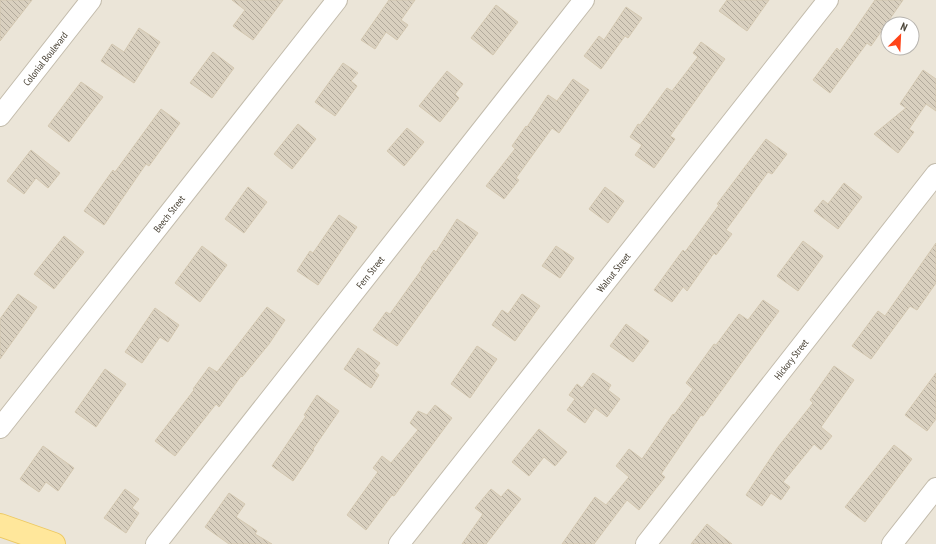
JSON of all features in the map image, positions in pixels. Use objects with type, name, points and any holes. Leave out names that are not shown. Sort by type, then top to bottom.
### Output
[{"type":"main road","points":[[0,525],[54,544]]},
{"type":"street","name":"Colonial Boulevard","points":[[0,116],[90,0]]},
{"type":"street","name":"Beech Street","points":[[0,428],[337,0]]},
{"type":"street","name":"Fern Street","points":[[156,544],[584,0]]},
{"type":"street","name":"Walnut Street","points":[[399,544],[828,0]]},
{"type":"street","name":"Hickory Street","points":[[646,544],[936,174]]},
{"type":"street","points":[[892,544],[936,488]]},
{"type":"shaded area","points":[[0,0],[936,0],[936,544],[0,544]]},
{"type":"building","points":[[0,0],[32,0],[0,41]]},
{"type":"building","points":[[232,0],[283,0],[253,40],[233,26],[245,10]]},
{"type":"building","points":[[389,0],[415,0],[401,20],[408,25],[397,40],[386,32],[375,49],[361,40]]},
{"type":"building","points":[[727,0],[769,0],[747,31],[719,11]]},
{"type":"building","points":[[875,0],[903,0],[892,16],[880,16],[880,33],[871,46],[867,43],[830,93],[813,80],[837,48],[840,51]]},
{"type":"building","points":[[496,5],[518,22],[493,55],[471,38]]},
{"type":"building","points":[[626,7],[642,18],[628,38],[625,36],[601,69],[584,56],[599,36],[604,40]]},
{"type":"building","points":[[139,28],[160,42],[134,83],[101,61],[112,44],[124,52]]},
{"type":"building","points":[[701,42],[725,59],[670,136],[675,139],[654,168],[635,155],[642,145],[630,137],[638,124],[640,125],[667,88],[672,91],[698,57],[693,53]]},
{"type":"building","points":[[213,52],[234,68],[212,98],[190,83]]},
{"type":"building","points":[[343,63],[358,73],[351,81],[357,86],[335,116],[315,102]]},
{"type":"building","points":[[923,70],[936,79],[936,111],[926,104],[909,129],[914,132],[898,153],[874,134],[906,108],[900,104]]},
{"type":"building","points":[[447,71],[463,84],[455,94],[459,98],[440,122],[419,106]]},
{"type":"building","points":[[573,79],[589,90],[559,133],[552,128],[516,178],[519,180],[504,199],[486,186],[515,149],[512,146],[526,126],[527,127],[548,95],[557,101]]},
{"type":"building","points":[[81,82],[103,97],[69,142],[48,126]]},
{"type":"building","points":[[161,109],[180,123],[149,166],[146,164],[104,225],[84,211],[113,170],[115,172]]},
{"type":"building","points":[[298,124],[316,139],[292,169],[274,154]]},
{"type":"building","points":[[407,128],[424,142],[404,166],[387,151]]},
{"type":"building","points":[[766,139],[787,154],[772,174],[768,172],[726,230],[732,234],[716,255],[714,253],[687,291],[683,287],[672,302],[654,290],[683,250],[685,252],[719,205],[717,204]]},
{"type":"building","points":[[31,150],[60,173],[48,188],[36,178],[24,194],[7,181]]},
{"type":"building","points":[[844,183],[862,197],[838,229],[814,211],[823,200],[828,204]]},
{"type":"building","points":[[248,187],[267,202],[244,233],[225,219]]},
{"type":"building","points":[[605,187],[624,201],[608,223],[589,209]]},
{"type":"building","points":[[339,215],[357,227],[318,285],[297,271],[310,251],[313,253]]},
{"type":"building","points":[[457,219],[478,233],[397,346],[373,330],[386,312],[390,314],[434,250],[436,252]]},
{"type":"building","points":[[64,236],[84,252],[54,289],[34,274]]},
{"type":"building","points":[[803,241],[823,256],[798,291],[777,276]]},
{"type":"building","points":[[936,243],[936,283],[917,310],[910,306],[871,359],[852,346],[878,311],[885,316]]},
{"type":"building","points":[[202,246],[227,265],[200,302],[175,283]]},
{"type":"building","points":[[556,246],[574,258],[560,278],[542,266]]},
{"type":"building","points":[[18,294],[37,307],[0,359],[0,319]]},
{"type":"building","points":[[522,294],[540,306],[515,341],[492,325],[502,310],[508,314]]},
{"type":"building","points":[[763,300],[779,311],[703,416],[701,415],[661,474],[665,477],[639,510],[627,500],[594,544],[562,544],[595,497],[606,505],[629,477],[616,466],[629,449],[642,459],[673,414],[674,415],[693,389],[686,383],[714,344],[716,345],[739,314],[748,320]]},
{"type":"building","points":[[267,307],[285,320],[269,344],[242,377],[241,376],[219,407],[216,404],[175,456],[155,441],[194,390],[193,389],[209,367],[217,372]]},
{"type":"building","points":[[155,308],[179,325],[168,342],[160,337],[142,363],[125,352]]},
{"type":"building","points":[[626,324],[649,341],[633,362],[610,346]]},
{"type":"building","points":[[477,346],[497,359],[470,398],[451,384]]},
{"type":"building","points":[[358,348],[380,363],[374,371],[379,375],[371,388],[344,369]]},
{"type":"building","points":[[834,366],[854,380],[821,427],[832,436],[821,450],[814,444],[783,482],[790,487],[781,500],[771,493],[762,506],[746,495],[778,447],[813,403],[810,400]]},
{"type":"building","points":[[105,369],[126,384],[96,427],[75,412]]},
{"type":"building","points":[[593,373],[611,385],[608,390],[620,399],[607,417],[595,408],[585,423],[567,410],[575,399],[569,395],[577,384],[582,388]]},
{"type":"building","points":[[936,373],[936,419],[927,431],[905,415]]},
{"type":"building","points":[[317,395],[339,411],[293,481],[272,466],[306,416],[304,415]]},
{"type":"building","points":[[435,405],[452,418],[394,496],[392,495],[366,530],[347,515],[378,472],[373,468],[382,456],[391,463],[418,430],[410,423],[418,411],[427,415]]},
{"type":"building","points":[[539,429],[567,452],[555,466],[544,457],[529,476],[512,462]]},
{"type":"building","points":[[894,445],[912,459],[865,522],[845,507]]},
{"type":"building","points":[[43,446],[74,468],[58,491],[46,482],[39,492],[20,479]]},
{"type":"building","points":[[125,489],[139,499],[132,508],[139,513],[126,533],[104,518]]},
{"type":"building","points":[[491,489],[501,497],[508,489],[521,499],[486,544],[462,544],[483,514],[475,508]]},
{"type":"building","points":[[229,493],[245,504],[236,517],[257,531],[255,534],[272,544],[229,544],[205,527]]},
{"type":"building","points":[[707,524],[732,544],[691,544]]}]
